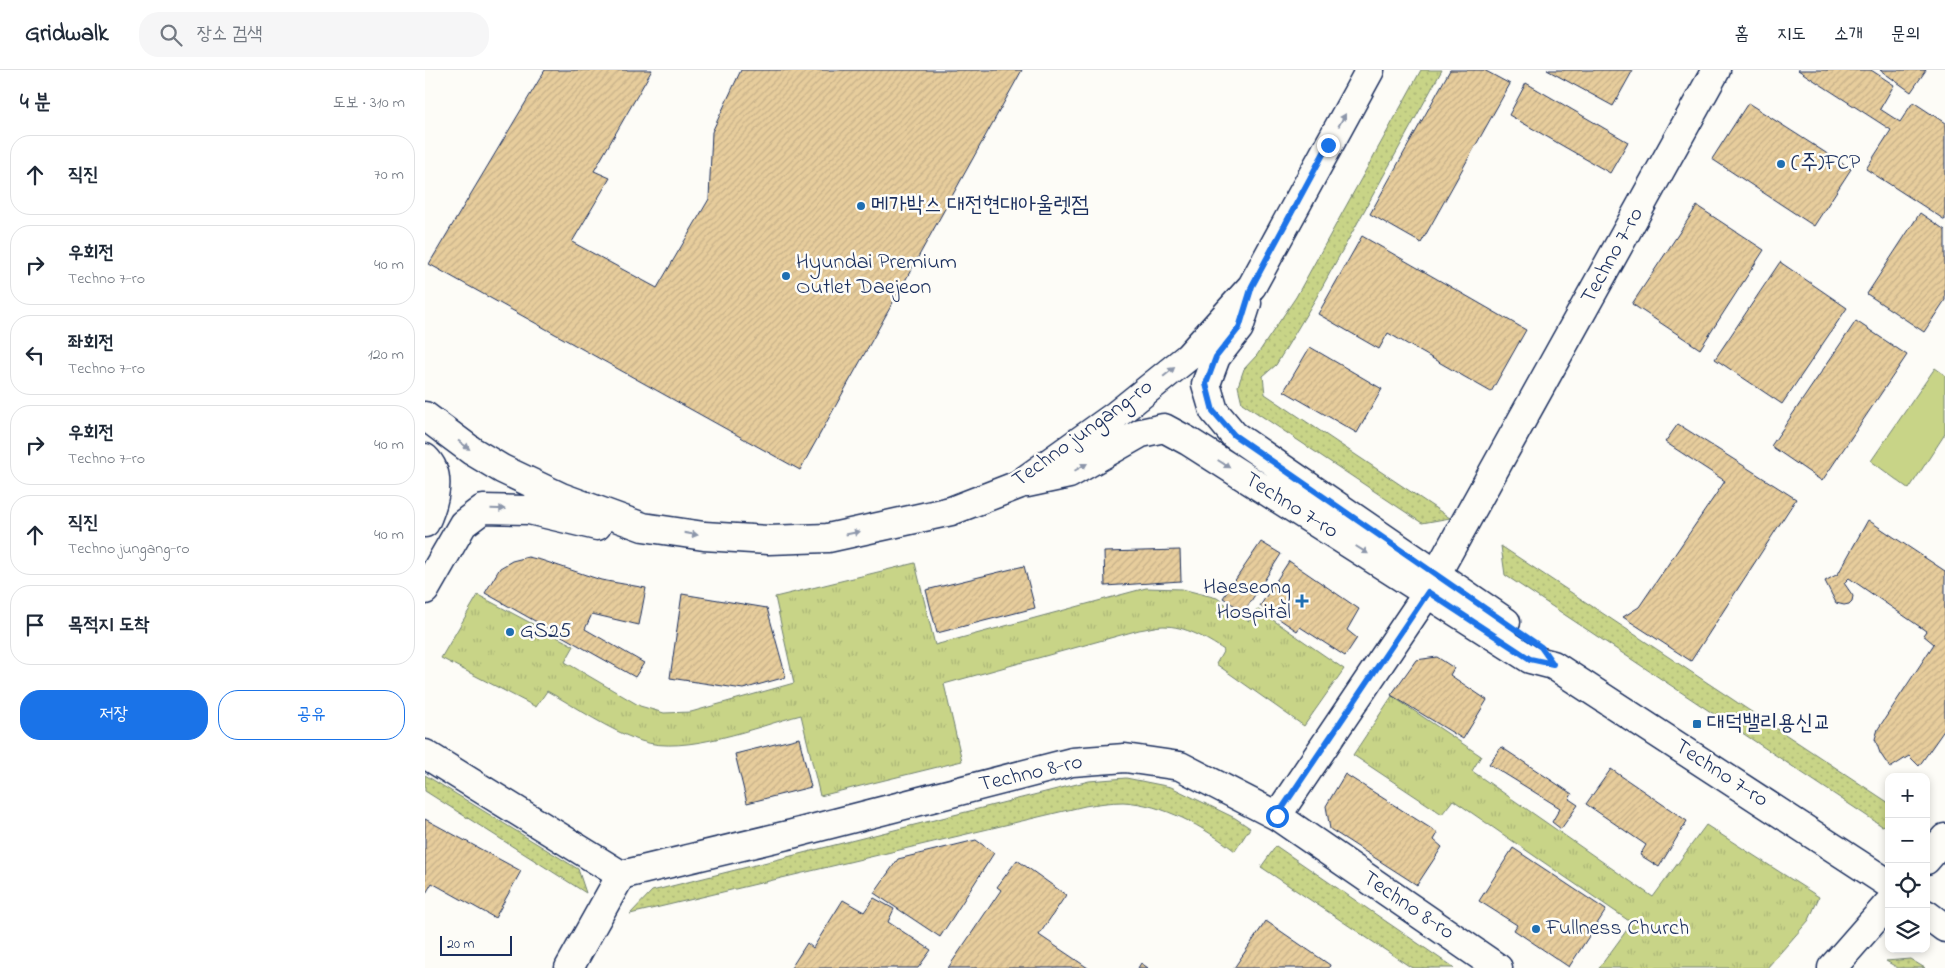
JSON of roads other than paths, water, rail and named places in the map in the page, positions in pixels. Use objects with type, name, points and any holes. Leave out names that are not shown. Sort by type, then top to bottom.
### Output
[{"type":"main road","name":"Techno jungang-ro","points":[[425,416],[472,451],[502,468],[561,497],[643,527],[704,536],[768,540],[828,538],[951,511],[1018,485],[1116,415],[1188,356],[1252,286],[1370,70]]},
{"type":"main road","name":"Techno 7-ro","points":[[1433,583],[1716,70]]},
{"type":"main road","name":"Techno 7-ro","points":[[1252,286],[1239,328],[1216,357],[1206,384],[1213,411],[1234,435],[1433,583],[1530,659],[1553,664],[1885,881]]},
{"type":"main road","name":"Techno 7-ro","points":[[1018,485],[1069,474],[1141,433],[1164,428],[1433,583]]},
{"type":"main road","points":[[425,458],[430,462],[437,487],[425,523]]},
{"type":"main road","points":[[425,590],[463,524],[483,509],[529,510],[611,530],[643,527]]},
{"type":"main road","points":[[1277,816],[1433,583]]},
{"type":"main road","points":[[425,754],[621,874],[569,968]]},
{"type":"main road","name":"Techno 8-ro","points":[[621,874],[801,831],[1073,762],[1125,758],[1180,766],[1277,816],[1498,968]]},
{"type":"main road","points":[[1930,855],[1945,838]]},
{"type":"main road","points":[[1832,968],[1885,908]]},
{"type":"main road","points":[[1930,917],[1945,928]]},
{"type":"place","name":"(주)FCP","points":[[1781,164]]},
{"type":"place","name":"메가박스 대전현대아울렛점","points":[[861,206]]},
{"type":"place","name":"Hyundai Premium Outlet Daejeon","points":[[786,276]]},
{"type":"place","name":"Haeseong Hospital","points":[[1302,601]]},
{"type":"place","name":"GS25","points":[[510,632]]},
{"type":"place","name":"대덕밸리용신교","points":[[1697,724]]},
{"type":"place","name":"Fullness Church","points":[[1536,929]]}]
